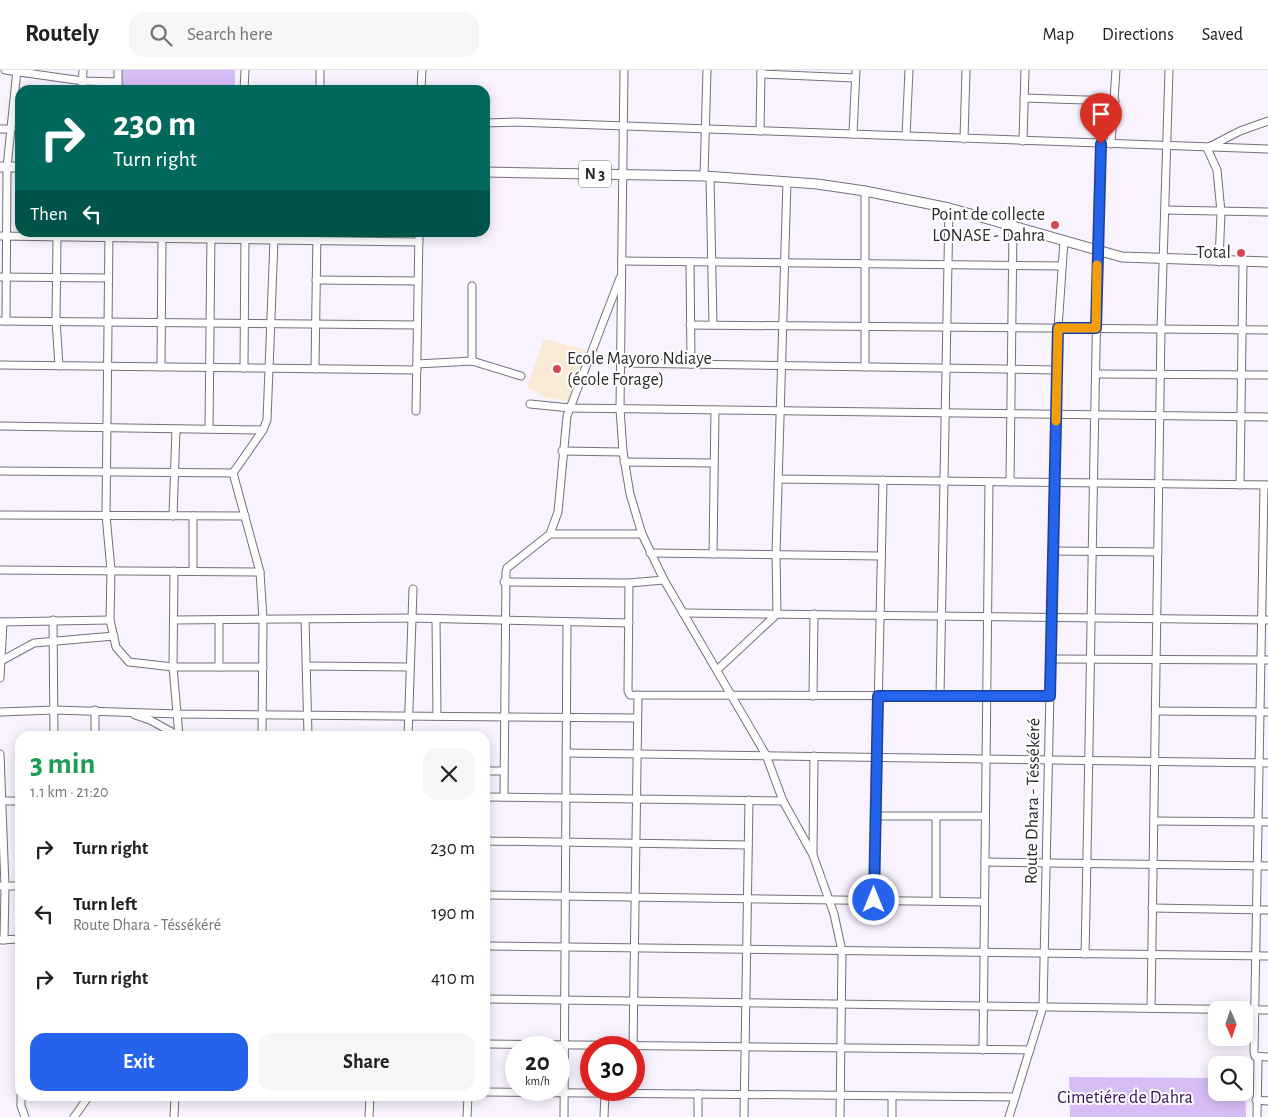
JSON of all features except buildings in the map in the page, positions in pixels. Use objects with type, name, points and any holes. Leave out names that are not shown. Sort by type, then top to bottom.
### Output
[{"type":"main road","name":"N 3","points":[[490,172],[622,176],[707,176],[787,181],[865,191],[949,208],[1122,258],[1268,262]]},
{"type":"street","points":[[4,70],[82,81],[118,82],[118,70]]},
{"type":"street","points":[[82,85],[83,70]]},
{"type":"street","points":[[244,85],[245,70]]},
{"type":"street","points":[[320,70],[320,85]]},
{"type":"street","points":[[422,70],[422,85]]},
{"type":"street","points":[[624,70],[620,408],[624,462],[630,494],[650,553],[766,756],[783,801],[813,855],[829,900],[842,951],[840,1117]]},
{"type":"street","points":[[707,70],[707,176],[713,262],[713,325]]},
{"type":"street","points":[[906,136],[908,70]]},
{"type":"street","points":[[964,139],[966,70]]},
{"type":"street","points":[[1023,141],[1025,70]]},
{"type":"street","points":[[1111,144],[1116,70]]},
{"type":"street","points":[[1151,1008],[1161,329],[1169,70]]},
{"type":"street","points":[[16,85],[17,71]]},
{"type":"street","points":[[760,131],[761,72],[856,74],[853,134]]},
{"type":"street","points":[[15,90],[11,129],[4,167],[3,321],[417,325]]},
{"type":"street","points":[[1024,98],[1115,101]]},
{"type":"street","points":[[1207,148],[1240,130],[1268,121]]},
{"type":"street","points":[[490,123],[515,122],[1268,149]]},
{"type":"street","points":[[0,129],[11,129]]},
{"type":"street","points":[[1085,954],[1101,144]]},
{"type":"street","points":[[1207,148],[1217,170],[1221,212],[1219,262]]},
{"type":"street","points":[[717,670],[777,614],[776,554],[787,181]]},
{"type":"street","points":[[865,191],[865,367]]},
{"type":"street","points":[[940,696],[949,208]]},
{"type":"street","points":[[1166,210],[1268,212]]},
{"type":"street","points":[[1010,482],[1013,226]]},
{"type":"street","points":[[57,237],[56,321],[59,366]]},
{"type":"street","points":[[109,237],[106,516],[111,570],[110,620],[116,647],[129,662],[173,667],[263,667]]},
{"type":"street","points":[[144,237],[167,237]]},
{"type":"street","points":[[209,429],[211,237]]},
{"type":"street","points":[[244,368],[245,237]]},
{"type":"street","points":[[252,237],[274,240],[419,242]]},
{"type":"street","points":[[315,369],[317,237]]},
{"type":"street","points":[[416,411],[419,237]]},
{"type":"street","points":[[161,367],[162,238]]},
{"type":"street","points":[[262,731],[263,619],[260,572],[234,473],[263,430],[267,420],[274,240]]},
{"type":"street","name":"Route Dhara - Téssékéré","points":[[1009,1117],[1043,1007],[1058,328],[1064,241]]},
{"type":"street","points":[[622,261],[1061,266]]},
{"type":"street","points":[[690,262],[691,364]]},
{"type":"street","points":[[1240,485],[1243,262]]},
{"type":"street","points":[[504,797],[504,582],[507,568],[550,534],[558,512],[562,451],[570,408],[622,274]]},
{"type":"street","points":[[3,277],[108,278]]},
{"type":"street","points":[[316,280],[418,281]]},
{"type":"street","points":[[472,286],[472,361]]},
{"type":"street","points":[[690,325],[865,325],[1268,330]]},
{"type":"street","points":[[0,365],[315,369],[417,367],[472,361],[521,376]]},
{"type":"street","points":[[621,363],[1057,370]]},
{"type":"street","points":[[1096,374],[1268,376]]},
{"type":"street","points":[[530,404],[570,408],[1268,417]]},
{"type":"street","points":[[713,554],[715,410]]},
{"type":"street","points":[[0,426],[263,430]]},
{"type":"street","points":[[173,516],[176,430]]},
{"type":"street","points":[[562,451],[623,452]]},
{"type":"street","points":[[624,462],[714,463]]},
{"type":"street","points":[[0,472],[234,473]]},
{"type":"street","points":[[779,479],[1266,485],[1264,712],[1259,763],[1254,1056],[1268,1057]]},
{"type":"street","points":[[874,900],[883,480]]},
{"type":"street","points":[[983,1050],[989,482]]},
{"type":"street","points":[[0,515],[245,516]]},
{"type":"street","points":[[193,516],[193,571]]},
{"type":"street","points":[[550,534],[642,534]]},
{"type":"street","points":[[1054,551],[1158,552]]},
{"type":"street","points":[[650,553],[881,556]]},
{"type":"street","points":[[0,570],[260,572]]},
{"type":"street","points":[[174,571],[173,667],[179,731]]},
{"type":"street","points":[[504,582],[629,583],[664,580]]},
{"type":"street","points":[[629,583],[628,691],[630,695],[1050,696]]},
{"type":"street","points":[[408,731],[408,667],[413,589]]},
{"type":"street","points":[[684,613],[987,615],[1265,620]]},
{"type":"street","points":[[813,696],[814,614]]},
{"type":"street","points":[[174,620],[412,618],[630,624]]},
{"type":"street","points":[[436,619],[438,716]]},
{"type":"street","points":[[53,620],[54,731]]},
{"type":"street","points":[[0,678],[2,622],[110,620]]},
{"type":"street","points":[[219,620],[219,667]]},
{"type":"street","points":[[305,620],[308,731]]},
{"type":"street","points":[[565,1036],[567,622]]},
{"type":"street","points":[[1,661],[34,643],[114,636]]},
{"type":"street","points":[[1051,659],[1265,660]]},
{"type":"street","points":[[307,666],[408,667]]},
{"type":"street","points":[[633,1036],[638,695]]},
{"type":"street","points":[[0,712],[95,710],[178,714],[637,718]]},
{"type":"street","points":[[95,710],[95,731]]},
{"type":"street","points":[[1156,711],[1264,712]]},
{"type":"street","points":[[128,712],[150,720],[170,731]]},
{"type":"street","points":[[567,753],[1268,763]]},
{"type":"street","points":[[0,754],[3,886],[2,940],[15,939]]},
{"type":"street","points":[[813,855],[814,756]]},
{"type":"street","points":[[490,771],[504,771]]},
{"type":"street","points":[[490,796],[783,801]]},
{"type":"street","points":[[744,1117],[749,800]]},
{"type":"street","points":[[2,801],[15,801]]},
{"type":"street","points":[[875,816],[985,816]]},
{"type":"street","points":[[936,816],[936,901]]},
{"type":"street","points":[[1154,822],[1268,822]]},
{"type":"street","points":[[490,841],[748,845]]},
{"type":"street","points":[[985,862],[1268,866]]},
{"type":"street","points":[[490,895],[984,902]]},
{"type":"street","points":[[1152,908],[1268,910]]},
{"type":"street","points":[[490,946],[1268,956]]},
{"type":"street","points":[[490,999],[1268,1010]]},
{"type":"street","points":[[490,1044],[505,1044]]},
{"type":"street","points":[[645,1047],[1030,1050]]},
{"type":"street","points":[[1257,1117],[1258,1057]]},
{"type":"street","points":[[490,1092],[505,1092]]},
{"type":"street","points":[[645,1092],[1015,1097]]},
{"type":"street","points":[[698,1094],[698,1117]]},
{"type":"street","points":[[892,1096],[892,1117]]},
{"type":"street","points":[[1256,1100],[1268,1101]]},
{"type":"street","points":[[21,1101],[25,1117]]},
{"type":"street","points":[[74,1117],[86,1101]]},
{"type":"street","points":[[174,1117],[175,1101]]},
{"type":"street","points":[[370,1101],[370,1117]]},
{"type":"street","points":[[467,1117],[468,1101]]},
{"type":"street","points":[[564,1117],[565,1101]]},
{"type":"street","points":[[604,1117],[605,1101]]},
{"type":"shaded area","name":"Ecole Mayoro Ndiaye (école Forage)","points":[[544,339],[586,350],[570,401],[546,398],[527,387]]},
{"type":"green space","points":[[122,70],[235,70],[235,85],[121,85]]},
{"type":"green space","name":"Cimetiére de Dahra","points":[[1069,1077],[1208,1078],[1208,1101],[1246,1101],[1246,1117],[1070,1117]]},
{"type":"slow traffic","points":[[1056,421],[1058,328],[1096,328],[1097,265]]},
{"type":"place","name":"Point de collecte LONASE - Dahra","points":[[1055,225]]},
{"type":"place","name":"Total","points":[[1241,253]]},
{"type":"place","name":"Ecole Mayoro Ndiaye (école Forage)","points":[[557,369]]},
{"type":"route","points":[[874,900],[878,696],[1050,696],[1058,328],[1096,328],[1101,144]]}]
